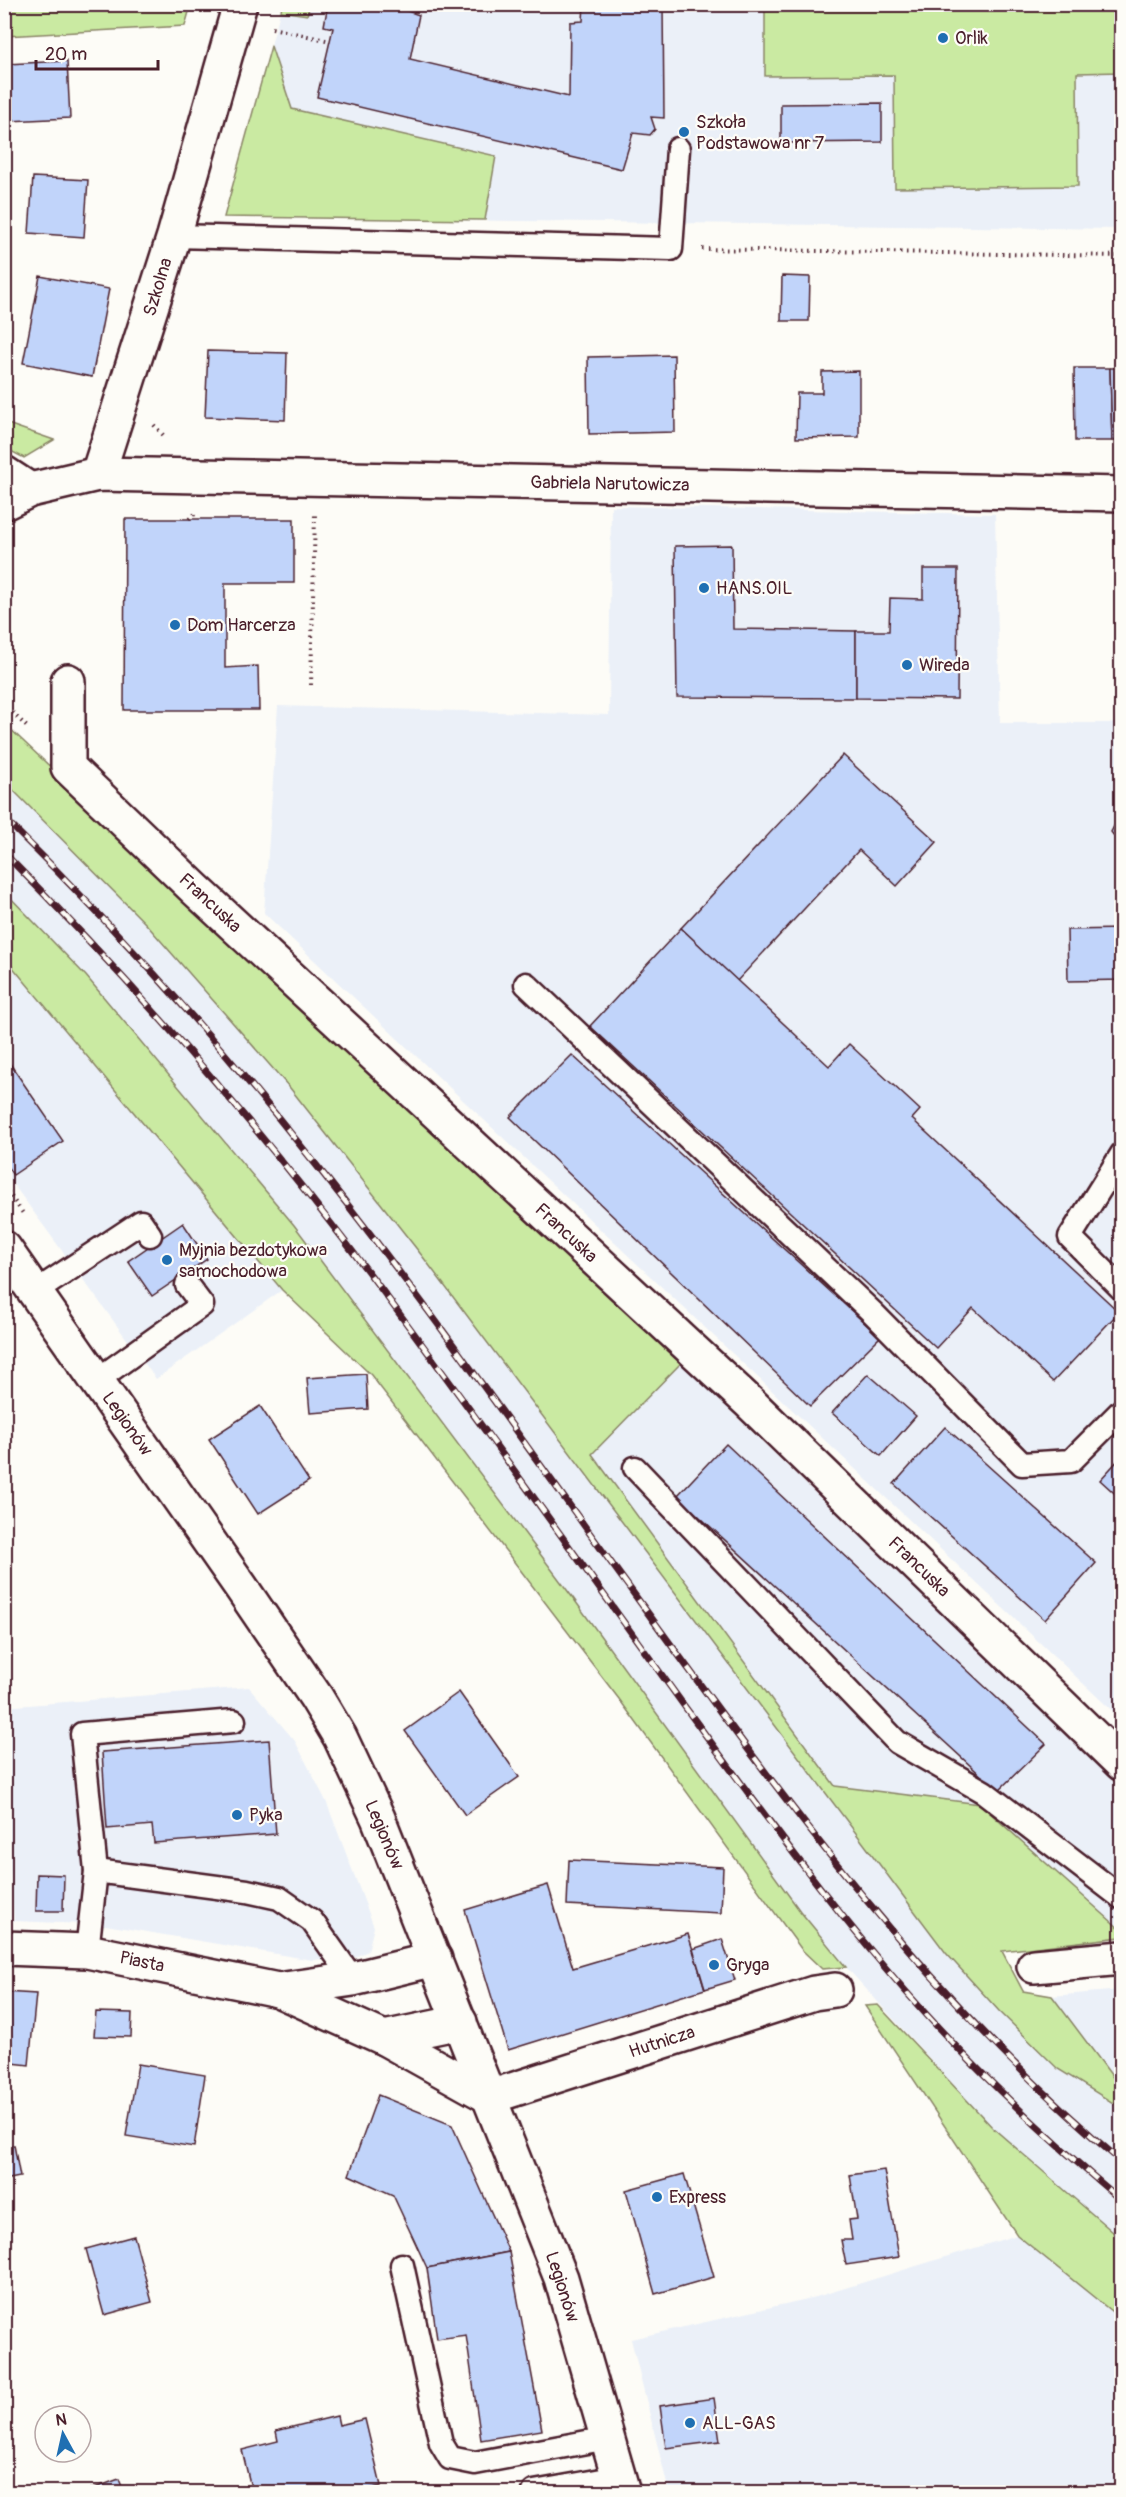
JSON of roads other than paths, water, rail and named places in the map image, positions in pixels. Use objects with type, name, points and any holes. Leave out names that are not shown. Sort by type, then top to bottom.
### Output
[{"type":"street","name":"Szkolna","points":[[98,474],[174,236],[252,15]]},
{"type":"street","name":"Gabriela Narutowicza","points":[[98,474],[1122,494]]},
{"type":"street","points":[[13,488],[98,474]]},
{"type":"street","name":"Francuska","points":[[68,681],[68,767],[195,889],[749,1402],[1122,1764]]},
{"type":"street","name":"Legionów","points":[[4,1248],[316,1697],[340,1737],[378,1818],[561,2278],[621,2485]]},
{"type":"street","name":"Piasta","points":[[4,1948],[87,1950],[278,1990],[384,2038],[490,2097]]},
{"type":"street","points":[[1034,1966],[1122,1958]]},
{"type":"street","name":"Piasta","points":[[278,1990],[354,1979],[435,1959]]},
{"type":"street","name":"Hutnicza","points":[[490,2097],[814,1993],[836,1990]]},
{"type":"street","points":[[384,2038],[460,2022]]},
{"type":"lane","points":[[174,236],[671,249],[678,149]]},
{"type":"lane","points":[[526,984],[873,1312],[1022,1464],[1071,1461],[1122,1410]]},
{"type":"lane","points":[[1122,1154],[1070,1237],[1122,1289]]},
{"type":"lane","points":[[35,1292],[141,1222],[150,1235]]},
{"type":"lane","points":[[97,1380],[202,1305],[187,1285]]},
{"type":"lane","points":[[635,1468],[897,1742],[984,1792],[1122,1898]]},
{"type":"lane","points":[[87,1950],[96,1870],[82,1734],[234,1721]]},
{"type":"lane","points":[[96,1870],[247,1891],[279,1898],[312,1921],[354,1979]]},
{"type":"lane","points":[[402,2265],[441,2443],[450,2458],[475,2463],[608,2438]]},
{"type":"lane","points":[[534,2493],[621,2485]]},
{"type":"railway","points":[[4,818],[160,980],[270,1107],[424,1305],[731,1726],[850,1880],[913,1955],[979,2027],[1048,2096],[1122,2162]]},
{"type":"railway","points":[[4,853],[105,958],[202,1066],[340,1235],[753,1799],[858,1935],[972,2063],[1046,2134],[1122,2201]]},
{"type":"place","name":"Orlik","points":[[943,38]]},
{"type":"place","name":"Szkoła Podstawowa nr 7","points":[[684,132]]},
{"type":"place","name":"HANS.OIL","points":[[704,588]]},
{"type":"place","name":"Dom Harcerza","points":[[175,625]]},
{"type":"place","name":"Wireda","points":[[907,665]]},
{"type":"place","name":"Myjnia bezdotykowa samochodowa","points":[[167,1260]]},
{"type":"place","name":"Pyka","points":[[237,1815]]},
{"type":"place","name":"Gryga","points":[[714,1965]]},
{"type":"place","name":"Express","points":[[657,2197]]},
{"type":"place","name":"ALL-GAS","points":[[690,2423]]}]
